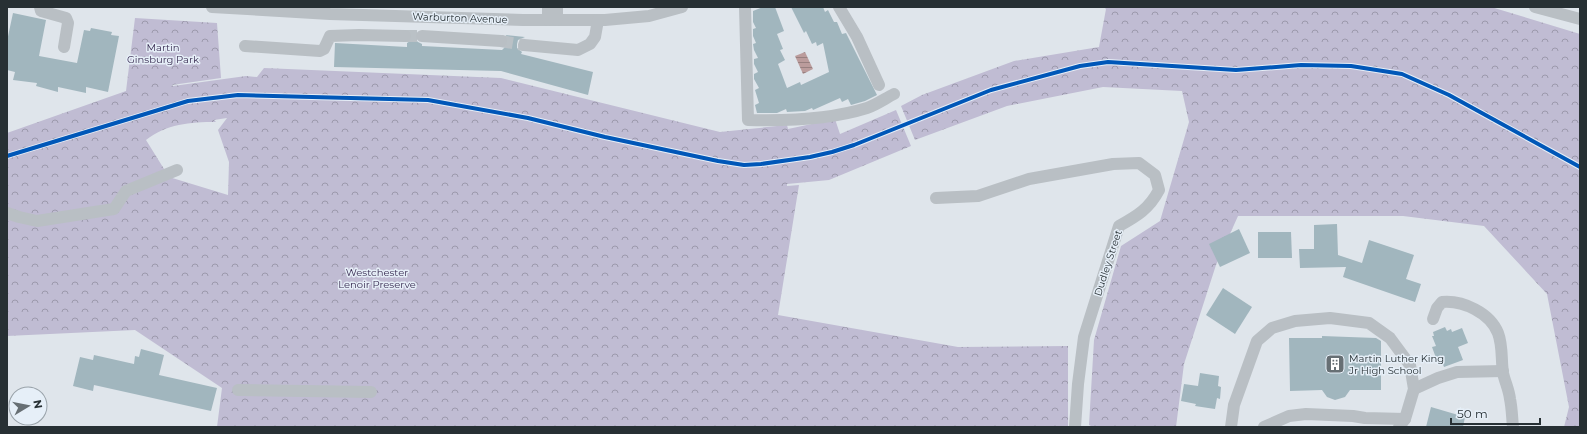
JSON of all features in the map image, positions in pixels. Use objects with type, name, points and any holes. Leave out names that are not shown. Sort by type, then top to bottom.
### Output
[{"type":"street","points":[[40,7],[41,11],[66,18],[68,23],[64,47]]},
{"type":"street","name":"Warburton Avenue","points":[[212,7],[330,14],[456,12],[552,20],[598,20],[649,16],[682,7]]},
{"type":"street","points":[[548,7],[552,20]]},
{"type":"street","points":[[552,20],[557,7]]},
{"type":"street","points":[[745,7],[748,120],[775,121],[838,115],[868,108],[894,94]]},
{"type":"street","points":[[839,7],[857,37],[879,85]]},
{"type":"street","points":[[1535,7],[1580,19]]},
{"type":"street","points":[[524,45],[578,50],[590,44],[595,36],[598,20]]},
{"type":"street","points":[[245,46],[320,51],[324,49],[330,36],[405,36]]},
{"type":"street","points":[[422,36],[501,41]]},
{"type":"street","name":"Dudley Street","points":[[936,198],[978,196],[1029,179],[1113,164],[1139,163],[1155,175],[1159,190],[1152,203],[1135,217],[1119,226],[1084,337],[1078,384],[1075,427]]},
{"type":"street","points":[[7,213],[37,221],[114,209],[126,192],[177,170]]},
{"type":"street","points":[[1433,319],[1437,308],[1442,302],[1451,301],[1488,317],[1498,333],[1502,354],[1503,371],[1510,399],[1513,427]]},
{"type":"street","points":[[1231,427],[1234,405],[1257,342],[1272,328],[1295,321],[1330,318],[1369,322],[1390,338],[1410,366],[1414,389],[1402,423],[1367,423],[1346,416],[1306,414],[1289,416],[1264,427]]},
{"type":"street","points":[[1414,389],[1438,378],[1457,372],[1503,371]]},
{"type":"street","points":[[238,390],[371,392]]},
{"type":"green space","points":[[1104,7],[1491,7],[1580,34],[1580,427],[1564,427],[1569,407],[1547,294],[1484,226],[1403,216],[1238,216],[1216,265],[1184,364],[1176,427],[1093,427],[1089,425],[1094,340],[1121,246],[1160,221],[1189,122],[1182,91],[1103,87],[1007,106],[915,140],[901,106],[922,95],[1014,61],[1099,47],[1106,9]]},
{"type":"green space","name":"Westchester Lenoir Preserve","points":[[135,18],[217,23],[221,78],[172,85],[173,86],[246,76],[257,77],[264,68],[501,78],[720,132],[787,125],[788,129],[835,119],[840,134],[896,110],[911,146],[829,180],[787,184],[787,186],[799,185],[778,315],[958,347],[1068,346],[1068,427],[217,427],[222,388],[135,330],[7,336],[7,133],[126,91]],"holes":[[[227,118],[218,130],[229,162],[228,195],[169,177],[146,140],[170,127],[188,123],[216,122],[214,120]]]},
{"type":"shaded area","points":[[805,52],[813,69],[803,74],[795,56]]},
{"type":"building","points":[[763,7],[775,7],[784,31],[777,34],[783,49],[780,50],[785,60],[778,64],[787,88],[800,82],[801,85],[829,72],[823,43],[817,46],[816,42],[812,44],[806,31],[804,33],[791,7],[823,7],[825,12],[828,10],[834,22],[837,22],[842,34],[846,33],[877,95],[865,101],[851,105],[848,99],[842,102],[840,98],[813,110],[812,108],[805,111],[787,112],[786,109],[777,113],[757,113],[755,105],[759,103],[755,90],[759,88],[754,79],[754,74],[758,72],[754,64],[754,59],[758,58],[753,44],[756,43],[753,36],[753,29],[756,28],[753,22],[753,11]]},
{"type":"building","points":[[13,13],[46,20],[39,56],[77,63],[84,30],[90,31],[91,28],[112,32],[111,35],[119,36],[108,92],[86,87],[86,93],[58,87],[58,92],[36,86],[37,83],[13,80],[15,72],[7,70],[7,41]]},
{"type":"building","points":[[411,32],[415,33],[415,39],[422,44],[422,46],[502,50],[508,42],[506,35],[525,37],[518,40],[517,44],[517,48],[522,52],[521,54],[593,72],[588,95],[501,71],[334,67],[335,43],[407,47],[407,43],[412,40]]},
{"type":"building","points":[[1337,224],[1338,255],[1362,263],[1369,240],[1414,255],[1406,279],[1421,284],[1415,302],[1343,277],[1346,267],[1300,268],[1299,249],[1314,249],[1314,225]]},
{"type":"building","points":[[1239,229],[1250,253],[1220,267],[1209,244]]},
{"type":"building","points":[[1258,232],[1291,232],[1292,258],[1258,258]]},
{"type":"building","points":[[1223,288],[1252,307],[1235,334],[1206,315]]},
{"type":"building","points":[[1445,327],[1447,331],[1451,329],[1452,332],[1462,328],[1468,343],[1458,347],[1463,360],[1444,367],[1440,357],[1436,358],[1432,347],[1436,346],[1432,336],[1434,336],[1433,332]]},
{"type":"building","name":"Martin Luther King Jr High School","points":[[1322,336],[1376,338],[1381,341],[1381,390],[1350,390],[1345,397],[1335,400],[1327,397],[1322,390],[1290,391],[1289,338],[1322,338]]},
{"type":"building","points":[[141,349],[164,355],[159,375],[217,388],[211,411],[94,385],[93,391],[73,386],[80,357],[93,360],[94,355],[134,364],[135,356],[139,357]]},
{"type":"building","points":[[1200,373],[1219,376],[1218,386],[1221,387],[1220,399],[1217,398],[1215,409],[1195,406],[1196,404],[1181,401],[1184,384],[1198,386]]},
{"type":"building","points":[[1431,407],[1465,417],[1463,427],[1426,427]]},
{"type":"tunnel","points":[[405,36],[422,36]]},
{"type":"tunnel","points":[[501,41],[524,45]]},
{"type":"cycle path","points":[[7,156],[188,101],[238,95],[428,100],[528,118],[605,137],[718,161],[744,165],[761,164],[810,157],[832,152],[854,145],[991,90],[1080,66],[1108,62],[1236,70],[1301,65],[1351,66],[1402,74],[1449,95],[1580,167]]},
{"type":"place","name":"Martin Luther King Jr High School","points":[[1335,364]]},
{"type":"park label","name":"Martin Ginsburg Park","points":[[163,52]]}]
